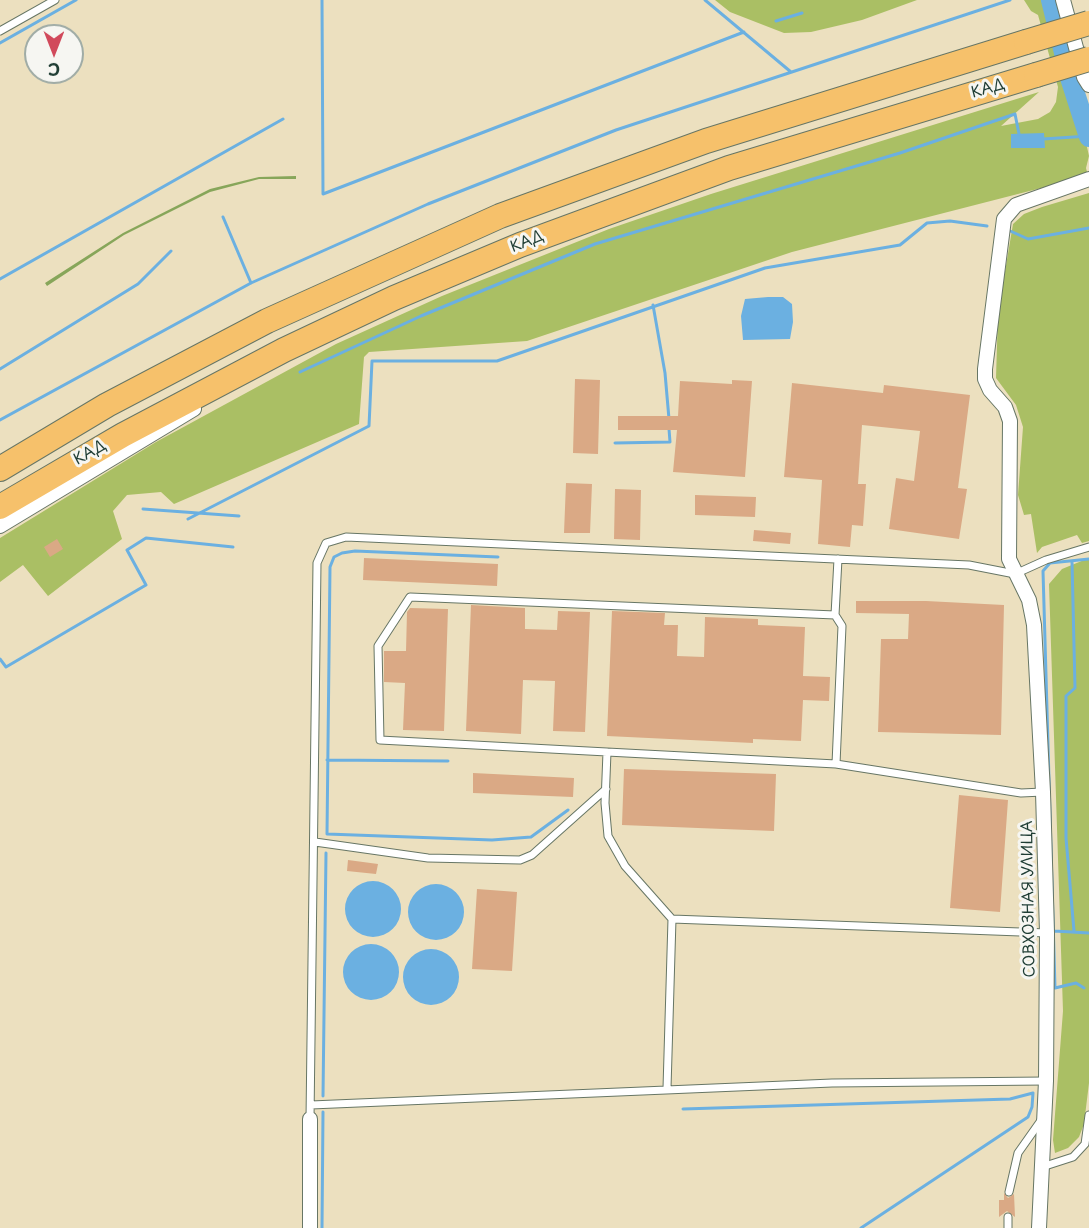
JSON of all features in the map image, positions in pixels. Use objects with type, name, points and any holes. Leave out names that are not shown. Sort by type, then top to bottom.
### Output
[{"type":"highway","points":[[0,469],[107,405],[267,321],[500,216],[706,141],[1089,23]]},
{"type":"highway","name":"КАД","points":[[0,507],[123,435],[284,350],[393,298],[618,207],[729,168],[1089,59]]},
{"type":"street","points":[[1062,0],[1084,77],[1089,86]]},
{"type":"street","name":"СОВХОЗНАЯ УЛИЦА","points":[[1040,1228],[1046,1081],[1047,933],[1043,792],[1034,625],[1029,600],[1009,559],[1010,421],[1005,407],[985,379],[999,241],[1004,219],[1016,205],[1089,179]]},
{"type":"street","points":[[0,526],[156,434],[284,350]]},
{"type":"street","points":[[310,1119],[310,1228]]},
{"type":"lane","points":[[0,31],[55,0]]},
{"type":"lane","points":[[310,1119],[317,563],[326,543],[346,537],[838,559],[969,565],[1015,574],[1046,560],[1089,547]]},
{"type":"lane","points":[[836,764],[842,626],[835,615],[838,559]]},
{"type":"lane","points":[[835,615],[410,597],[378,646],[380,740],[836,764],[1021,793],[1043,792]]},
{"type":"lane","points":[[607,752],[608,836],[625,866],[672,919],[667,1088]]},
{"type":"lane","points":[[315,842],[428,858],[520,860],[532,855],[606,789]]},
{"type":"lane","points":[[672,919],[1047,933]]},
{"type":"lane","points":[[311,1105],[667,1088],[832,1083],[1046,1081]]},
{"type":"lane","points":[[1042,1167],[1073,1157],[1085,1144],[1089,1115]]},
{"type":"lane","points":[[1009,1192],[1018,1153],[1044,1117]]},
{"type":"lane","points":[[1008,1217],[1008,1228]]},
{"type":"green space","points":[[715,0],[917,0],[862,20],[811,32],[784,33],[730,12]]},
{"type":"green space","points":[[1024,0],[1046,0],[1068,85],[1083,129],[1089,156],[1086,168],[1088,176],[792,252],[527,341],[369,352],[364,357],[359,424],[174,504],[161,492],[127,495],[113,511],[122,539],[48,596],[23,565],[0,582],[0,538],[156,442],[336,344],[442,296],[609,229],[711,194],[1039,92],[1001,126],[1038,119],[1050,112],[1056,102],[1058,87],[1038,15],[1031,11]]},
{"type":"green space","points":[[296,176],[296,179],[259,179],[210,192],[124,235],[47,286],[45,283],[123,233],[210,189],[259,177]]},
{"type":"green space","points":[[1089,193],[1089,541],[1082,543],[1077,535],[1042,547],[1037,553],[1031,514],[1024,515],[1018,495],[1023,427],[1016,405],[996,378],[998,313],[1013,224],[1024,214]]},
{"type":"green space","points":[[1089,558],[1089,1083],[1084,1124],[1079,1137],[1068,1148],[1055,1153],[1053,1140],[1063,1011],[1049,584],[1062,569]]},
{"type":"water","points":[[1044,133],[1045,148],[1011,148],[1011,134]]},
{"type":"water","points":[[783,297],[792,304],[793,322],[790,339],[743,340],[741,316],[745,299]]},
{"type":"water","points":[[368,881],[378,881],[393,889],[399,898],[401,909],[399,920],[393,929],[378,937],[368,937],[357,932],[350,925],[345,914],[345,904],[350,893],[357,886]]},
{"type":"water","points":[[431,884],[441,884],[456,892],[462,901],[464,912],[462,923],[456,932],[441,940],[431,940],[420,935],[413,928],[408,917],[408,907],[413,896],[420,889]]},
{"type":"water","points":[[366,944],[376,944],[391,952],[397,961],[399,972],[397,983],[391,992],[376,1000],[366,1000],[355,995],[348,988],[343,977],[343,967],[348,956],[355,949]]},
{"type":"water","points":[[426,949],[436,949],[451,957],[457,966],[459,977],[457,988],[451,997],[436,1005],[426,1005],[415,1000],[408,993],[403,982],[403,972],[408,961],[415,954]]},
{"type":"building","points":[[575,379],[600,380],[598,454],[573,453]]},
{"type":"building","points":[[732,380],[752,381],[745,477],[673,472],[677,430],[618,430],[618,416],[678,416],[680,381],[732,384]]},
{"type":"building","points":[[792,383],[883,393],[884,385],[970,395],[958,488],[967,489],[959,539],[889,529],[896,478],[914,481],[920,431],[862,425],[858,484],[866,484],[863,526],[852,525],[850,547],[818,544],[822,480],[784,477]]},
{"type":"building","points":[[566,483],[592,484],[590,533],[564,533]]},
{"type":"building","points":[[615,489],[641,490],[640,540],[614,539]]},
{"type":"building","points":[[695,495],[756,497],[755,517],[695,515]]},
{"type":"building","points":[[754,530],[791,533],[790,544],[753,541]]},
{"type":"building","points":[[57,539],[63,549],[50,557],[44,547]]},
{"type":"building","points":[[364,558],[498,564],[497,586],[363,580]]},
{"type":"building","points":[[856,601],[926,601],[1004,605],[1001,735],[878,732],[881,639],[908,639],[909,614],[856,613]]},
{"type":"building","points":[[471,605],[525,608],[525,629],[557,630],[558,611],[590,612],[585,732],[553,731],[555,681],[523,680],[521,734],[466,731]]},
{"type":"building","points":[[410,608],[448,609],[444,731],[403,730],[405,683],[384,682],[384,651],[406,651],[407,612]]},
{"type":"building","points":[[612,611],[665,613],[664,625],[678,625],[677,656],[704,657],[705,617],[758,619],[758,625],[805,627],[803,676],[830,677],[829,701],[803,700],[801,741],[753,739],[753,743],[607,736]]},
{"type":"building","points":[[624,769],[776,774],[774,831],[622,825]]},
{"type":"building","points":[[473,773],[574,778],[573,797],[473,793]]},
{"type":"building","points":[[959,795],[1008,800],[1000,912],[950,908]]},
{"type":"building","points":[[348,860],[378,864],[376,874],[347,871]]},
{"type":"building","points":[[477,889],[517,892],[512,971],[472,969]]},
{"type":"building","points":[[1004,1193],[1008,1198],[1014,1194],[1015,1217],[1007,1211],[999,1217],[999,1200],[1004,1200]]},
{"type":"waterway","points":[[0,43],[76,0]]},
{"type":"waterway","points":[[322,0],[323,194],[744,32]]},
{"type":"waterway","points":[[705,0],[791,72]]},
{"type":"waterway","points":[[0,420],[251,283],[428,204],[616,130],[1010,0]]},
{"type":"waterway","points":[[1051,0],[1071,81],[1089,137]]},
{"type":"waterway","points":[[776,21],[802,13]]},
{"type":"waterway","points":[[300,372],[421,316],[595,244],[900,153],[1015,114],[1019,134]]},
{"type":"waterway","points":[[0,279],[283,119]]},
{"type":"waterway","points":[[1043,139],[1089,136]]},
{"type":"waterway","points":[[223,217],[251,283]]},
{"type":"waterway","points":[[188,519],[369,426],[372,361],[497,361],[765,268],[900,245],[927,223],[950,221],[987,226]]},
{"type":"waterway","points":[[1008,230],[1028,239],[1089,228]]},
{"type":"waterway","points":[[0,369],[138,284],[171,251]]},
{"type":"waterway","points":[[653,305],[665,373],[669,419]]},
{"type":"waterway","points":[[615,443],[670,442],[669,429]]},
{"type":"waterway","points":[[143,509],[239,516]]},
{"type":"waterway","points":[[0,659],[6,667],[146,585],[127,550],[146,538],[233,547]]},
{"type":"waterway","points":[[498,557],[355,551],[334,557],[330,567],[327,834],[492,840],[531,837],[568,810]]},
{"type":"waterway","points":[[1084,988],[1076,983],[1055,988],[1043,571],[1050,563],[1089,559]]},
{"type":"waterway","points":[[1072,561],[1075,688],[1066,696],[1066,838],[1074,931]]},
{"type":"waterway","points":[[327,760],[448,761]]},
{"type":"waterway","points":[[323,1096],[326,853]]},
{"type":"waterway","points":[[1054,931],[1089,933]]},
{"type":"waterway","points":[[683,1109],[1010,1099],[1033,1093],[1032,1107],[1028,1117],[861,1228]]},
{"type":"waterway","points":[[322,1228],[323,1112]]}]
